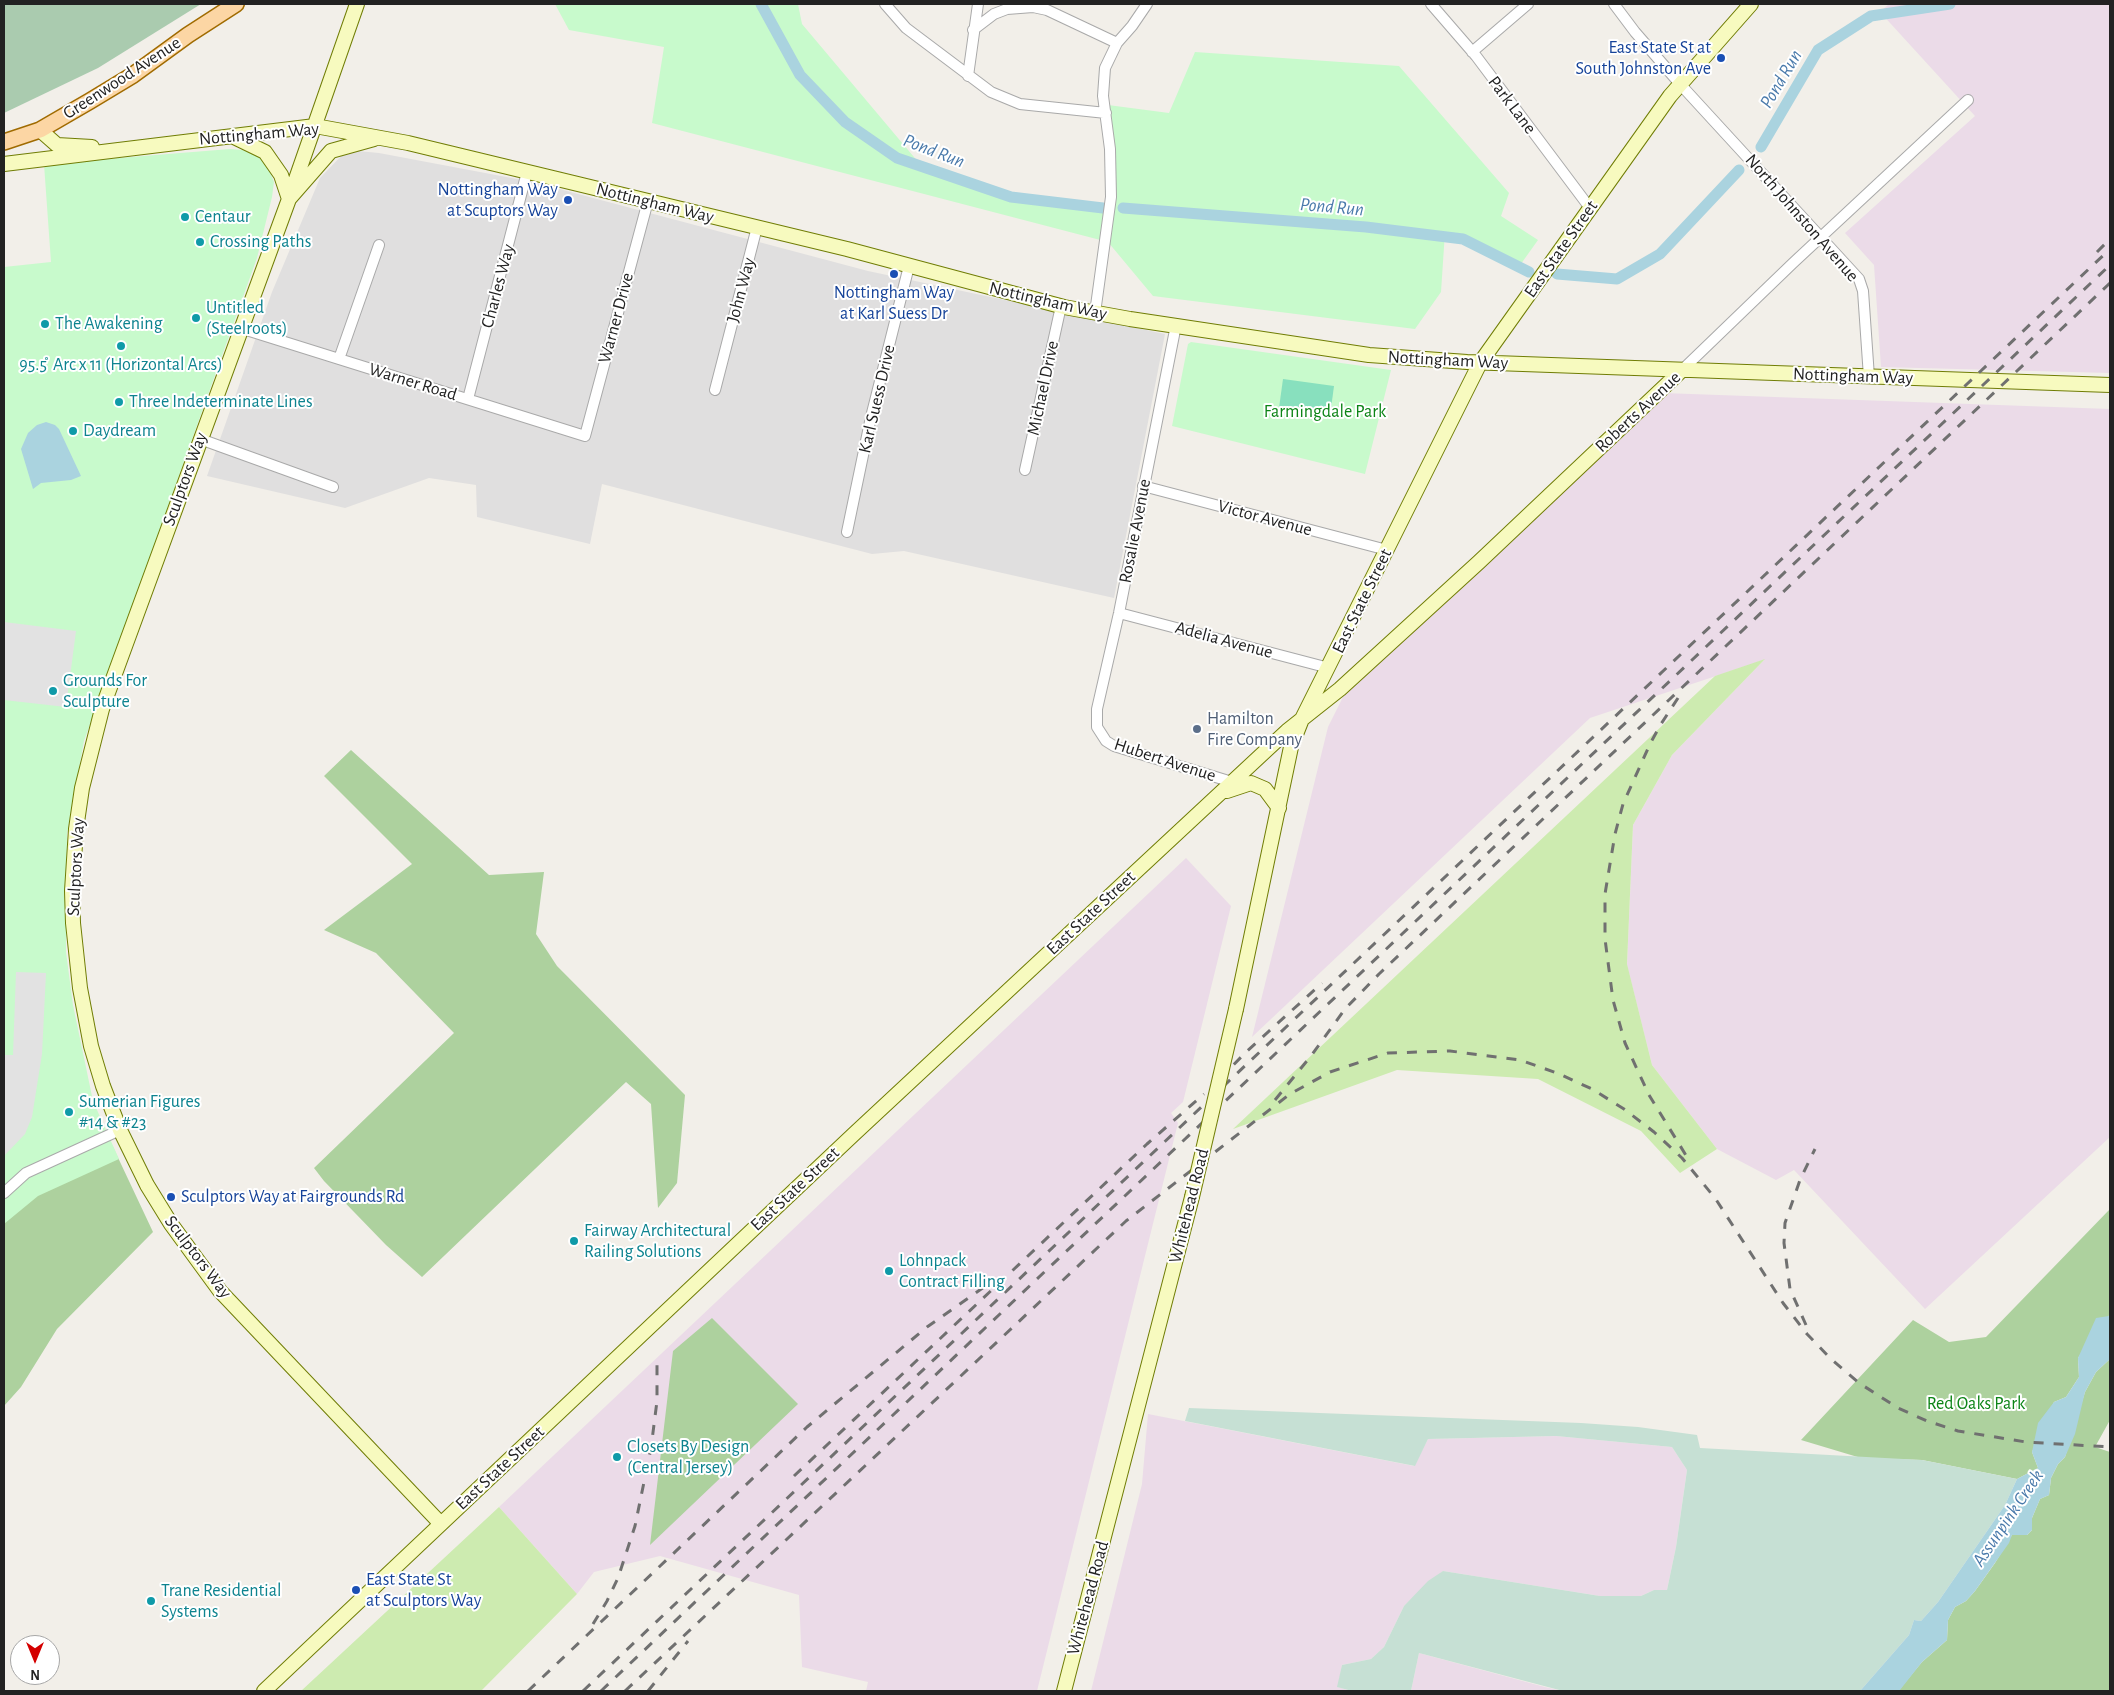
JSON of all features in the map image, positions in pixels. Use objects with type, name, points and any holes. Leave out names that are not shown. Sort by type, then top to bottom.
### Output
[{"type":"main road","name":"Greenwood Avenue","points":[[4,142],[40,130],[133,75],[188,35],[236,4]]},
{"type":"street","name":"Sculptors Way","points":[[357,4],[289,199],[240,328],[102,708],[82,788],[76,829],[72,891],[76,964],[91,1046],[103,1086],[120,1130],[147,1185],[171,1224],[220,1291],[441,1524]]},
{"type":"street","points":[[885,4],[906,28],[991,92],[1020,104],[1106,113]]},
{"type":"street","points":[[968,76],[978,4]]},
{"type":"street","points":[[1095,313],[1111,197],[1110,149],[1103,82],[1105,68],[1117,43],[1132,26],[1147,4]]},
{"type":"street","name":"Park Lane","points":[[1431,4],[1472,52],[1590,208]]},
{"type":"street","points":[[1472,52],[1528,4]]},
{"type":"street","name":"North Johnston Avenue","points":[[1614,4],[1635,32],[1680,84],[1859,280],[1863,291],[1869,376]]},
{"type":"street","name":"East State Street","points":[[264,1691],[854,1134],[1302,719],[1480,363],[1680,84],[1751,4]]},
{"type":"street","points":[[973,30],[994,14],[1014,7],[1033,7],[1047,10],[1117,43]]},
{"type":"street","name":"Roberts Avenue","points":[[1302,719],[1340,689],[1479,562],[1968,100]]},
{"type":"street","name":"Nottingham Way","points":[[4,164],[315,126],[408,143],[757,227],[1061,306],[1176,326],[1369,354],[1480,363],[2110,385]]},
{"type":"street","points":[[40,130],[57,145],[133,147]]},
{"type":"street","points":[[232,135],[265,152],[281,175],[289,199]]},
{"type":"street","points":[[289,199],[331,151],[378,138]]},
{"type":"street","name":"Charles Way","points":[[468,400],[527,172]]},
{"type":"street","name":"Warner Drive","points":[[585,436],[648,201]]},
{"type":"street","name":"John Way","points":[[715,390],[757,227]]},
{"type":"street","points":[[340,359],[379,245]]},
{"type":"street","name":"Karl Suess Drive","points":[[847,532],[871,417],[909,266]]},
{"type":"street","name":"Michael Drive","points":[[1025,470],[1061,306]]},
{"type":"street","name":"Rosalie Avenue","points":[[1100,735],[1096,718],[1119,613],[1176,326]]},
{"type":"street","name":"Warner Road","points":[[240,328],[585,436]]},
{"type":"street","points":[[200,439],[333,487]]},
{"type":"street","name":"Victor Avenue","points":[[1144,486],[1387,550]]},
{"type":"street","name":"Adelia Avenue","points":[[1119,613],[1329,668]]},
{"type":"street","name":"Whitehead Road","points":[[1064,1691],[1192,1197],[1236,1009],[1291,748],[1302,719]]},
{"type":"street","name":"Hubert Avenue","points":[[1100,735],[1114,746],[1232,782]]},
{"type":"street","points":[[1221,793],[1251,783],[1265,789],[1279,808]]},
{"type":"street","points":[[4,1193],[26,1173],[120,1130]]},
{"type":"shaded area","points":[[1889,4],[2110,4],[2110,373],[1881,367],[1874,265],[1845,233],[1975,116],[1880,12]]},
{"type":"shaded area","points":[[347,150],[379,153],[533,182],[868,271],[1165,334],[1114,598],[904,551],[872,554],[602,484],[590,544],[477,517],[476,485],[429,478],[345,508],[207,476],[272,292],[320,178]]},
{"type":"shaded area","points":[[1663,393],[2110,409],[2110,1137],[1925,1309],[1794,1170],[1776,1180],[1717,1149],[1652,1065],[1627,965],[1633,825],[1672,755],[1764,660],[1590,718],[1252,1037],[1328,727],[1352,679]]},
{"type":"shaded area","points":[[4,622],[76,631],[66,707],[4,700]]},
{"type":"shaded area","points":[[1186,858],[1231,906],[1183,1102],[1171,1113],[1178,1123],[1037,1691],[866,1691],[868,1682],[802,1667],[799,1595],[660,1556],[594,1572],[577,1594],[499,1507]]},
{"type":"shaded area","points":[[16,972],[46,973],[42,1054],[32,1117],[25,1134],[4,1156],[4,1055],[13,1055]]},
{"type":"shaded area","points":[[1148,1414],[1414,1466],[1428,1439],[1556,1436],[1672,1447],[1687,1470],[1676,1547],[1667,1590],[1654,1590],[1641,1596],[1600,1596],[1443,1571],[1404,1606],[1384,1647],[1371,1659],[1342,1665],[1338,1687],[1352,1691],[1091,1691],[1142,1484]]},
{"type":"shaded area","points":[[1419,1653],[1545,1687],[1563,1691],[1411,1691]]},
{"type":"green space","points":[[4,4],[201,4],[98,68],[4,113]]},
{"type":"green space","points":[[555,4],[798,4],[802,24],[919,163],[1022,201],[1112,204],[1108,105],[1169,113],[1195,52],[1399,66],[1509,193],[1501,216],[1538,240],[1518,268],[1445,232],[1441,292],[1415,329],[1153,296],[1108,242],[652,123],[664,47],[569,30]]},
{"type":"green space","name":"Grounds For Sculpture","points":[[230,149],[243,150],[260,157],[268,167],[274,182],[272,197],[257,258],[84,741],[67,834],[66,952],[73,1005],[93,1101],[119,1159],[38,1196],[4,1224],[4,267],[51,262],[44,164]]},
{"type":"green space","name":"Farmingdale Park","points":[[1191,342],[1391,370],[1365,474],[1172,426],[1188,344]]},
{"type":"green space","points":[[1283,379],[1334,386],[1330,416],[1279,408]]},
{"type":"green space","points":[[1765,659],[1672,755],[1633,825],[1627,964],[1652,1065],[1717,1149],[1680,1173],[1641,1131],[1538,1079],[1397,1070],[1233,1129],[1715,676]]},
{"type":"green space","points":[[351,750],[489,875],[544,872],[536,934],[557,966],[685,1095],[677,1183],[658,1208],[651,1104],[626,1082],[422,1277],[386,1245],[324,1181],[314,1168],[454,1033],[376,953],[324,930],[412,864],[324,776]]},
{"type":"green space","points":[[113,1147],[153,1232],[57,1329],[21,1387],[4,1406],[4,1203]]},
{"type":"green space","name":"Red Oaks Park","points":[[2110,1209],[2110,1314],[2078,1358],[2079,1377],[2066,1397],[2054,1402],[2032,1452],[2038,1468],[2017,1479],[1922,1460],[1861,1458],[1801,1440],[1913,1320],[1949,1342],[1986,1337]]},
{"type":"green space","points":[[712,1318],[798,1404],[650,1545],[673,1351]]},
{"type":"green space","name":"Red Oaks Park","points":[[2110,1359],[2110,1420],[2095,1447],[2110,1452],[2110,1691],[1898,1691],[1922,1662],[1947,1640],[1948,1620],[1955,1607],[1966,1601],[1975,1591],[2012,1535],[2027,1535],[2032,1530],[2032,1518],[2040,1499],[2049,1495],[2051,1478],[2058,1464],[2065,1457],[2085,1392],[2096,1372]]},
{"type":"green space","points":[[1189,1408],[1581,1423],[1638,1427],[1697,1435],[1700,1448],[1922,1460],[2017,1479],[2005,1505],[1938,1602],[1921,1621],[1914,1620],[1909,1635],[1860,1691],[1563,1691],[1419,1653],[1411,1691],[1352,1691],[1337,1687],[1342,1665],[1371,1659],[1384,1647],[1404,1606],[1428,1581],[1443,1571],[1600,1596],[1641,1596],[1654,1590],[1667,1590],[1676,1547],[1687,1470],[1672,1447],[1556,1436],[1428,1439],[1415,1466],[1185,1421]]},
{"type":"green space","points":[[499,1507],[577,1594],[481,1691],[301,1691]]},
{"type":"water","points":[[46,422],[55,425],[59,429],[81,476],[71,480],[41,483],[33,489],[21,449],[28,433],[37,425]]},
{"type":"water","name":"Assunpink Creek","points":[[2110,1314],[2110,1359],[2096,1372],[2085,1392],[2075,1434],[2065,1457],[2058,1464],[2051,1478],[2049,1495],[2040,1499],[2032,1518],[2032,1530],[2027,1535],[2012,1535],[2009,1543],[1975,1591],[1966,1601],[1955,1607],[1948,1620],[1947,1640],[1922,1662],[1900,1690],[1860,1691],[1909,1635],[1914,1620],[1921,1621],[1938,1602],[2005,1505],[2017,1479],[2038,1468],[2032,1452],[2038,1423],[2054,1402],[2066,1397],[2079,1377],[2078,1358],[2096,1318],[2109,1316]]},
{"type":"waterway","name":"Pond Run","points":[[761,4],[800,75],[845,122],[897,158],[1011,197],[1103,208]]},
{"type":"waterway","name":"Pond Run","points":[[1761,147],[1818,50],[1871,16],[1950,4]]},
{"type":"waterway","name":"Pond Run","points":[[1557,274],[1617,279],[1660,254],[1739,170]]},
{"type":"waterway","name":"Pond Run","points":[[1123,208],[1366,227],[1463,239],[1529,272]]},
{"type":"railway","points":[[2097,252],[2110,239]]},
{"type":"railway","points":[[583,1691],[2110,249]]},
{"type":"railway","points":[[601,1691],[2110,265]]},
{"type":"railway","points":[[1275,1100],[1311,1056],[1345,1009],[1379,974],[2110,283]]},
{"type":"railway","points":[[1678,698],[1650,744],[1623,804],[1615,834],[1605,894],[1605,939],[1613,1000],[1625,1043],[1649,1095],[1687,1157]]},
{"type":"railway","points":[[1220,1079],[1245,1053],[1322,983]]},
{"type":"railway","points":[[625,1691],[1126,1221],[1290,1094],[1330,1072],[1388,1053],[1450,1051],[1520,1060],[1557,1073],[1592,1089],[1624,1109],[1654,1132],[1682,1158],[1715,1198],[1783,1303],[1807,1334],[1831,1359],[1859,1383],[1898,1408],[1927,1421],[1958,1431],[2026,1442],[2110,1447]]},
{"type":"railway","points":[[794,1476],[1147,1144],[1204,1094]]},
{"type":"railway","points":[[1806,1325],[1790,1289],[1784,1243],[1785,1223],[1800,1180],[1815,1149]]},
{"type":"railway","points":[[528,1691],[807,1427],[927,1327],[994,1280]]},
{"type":"railway","points":[[593,1624],[618,1578],[635,1526],[651,1448],[657,1401],[657,1359]]},
{"type":"railway","points":[[648,1691],[688,1641]]},
{"type":"place","name":"East State St at South Johnston Ave","points":[[1721,58]]},
{"type":"place","name":"Nottingham Way at Scuptors Way","points":[[568,200]]},
{"type":"place","name":"Centaur","points":[[185,217]]},
{"type":"place","name":"Crossing Paths","points":[[200,242]]},
{"type":"place","name":"Nottingham Way at Karl Suess Dr","points":[[894,274]]},
{"type":"place","name":"Untitled (Steelroots)","points":[[196,318]]},
{"type":"place","name":"The Awakening","points":[[45,324]]},
{"type":"place","name":"95.5 ̊ Arc x 11 (Horizontal Arcs)","points":[[121,346]]},
{"type":"place","name":"Three Indeterminate Lines","points":[[119,402]]},
{"type":"place","name":"Daydream","points":[[73,431]]},
{"type":"place","name":"Grounds For Sculpture","points":[[53,691]]},
{"type":"place","name":"Hamilton Fire Company","points":[[1197,729]]},
{"type":"place","name":"Sumerian Figures #14 & #23","points":[[69,1112]]},
{"type":"place","name":"Sculptors Way at Fairgrounds Rd","points":[[171,1197]]},
{"type":"place","name":"Fairway Architectural Railing Solutions","points":[[574,1241]]},
{"type":"place","name":"Lohnpack Contract Filling","points":[[889,1271]]},
{"type":"place","name":"Closets By Design (Central Jersey)","points":[[617,1457]]},
{"type":"place","name":"East State St at Sculptors Way","points":[[356,1590]]},
{"type":"place","name":"Trane Residential Systems","points":[[151,1601]]}]
